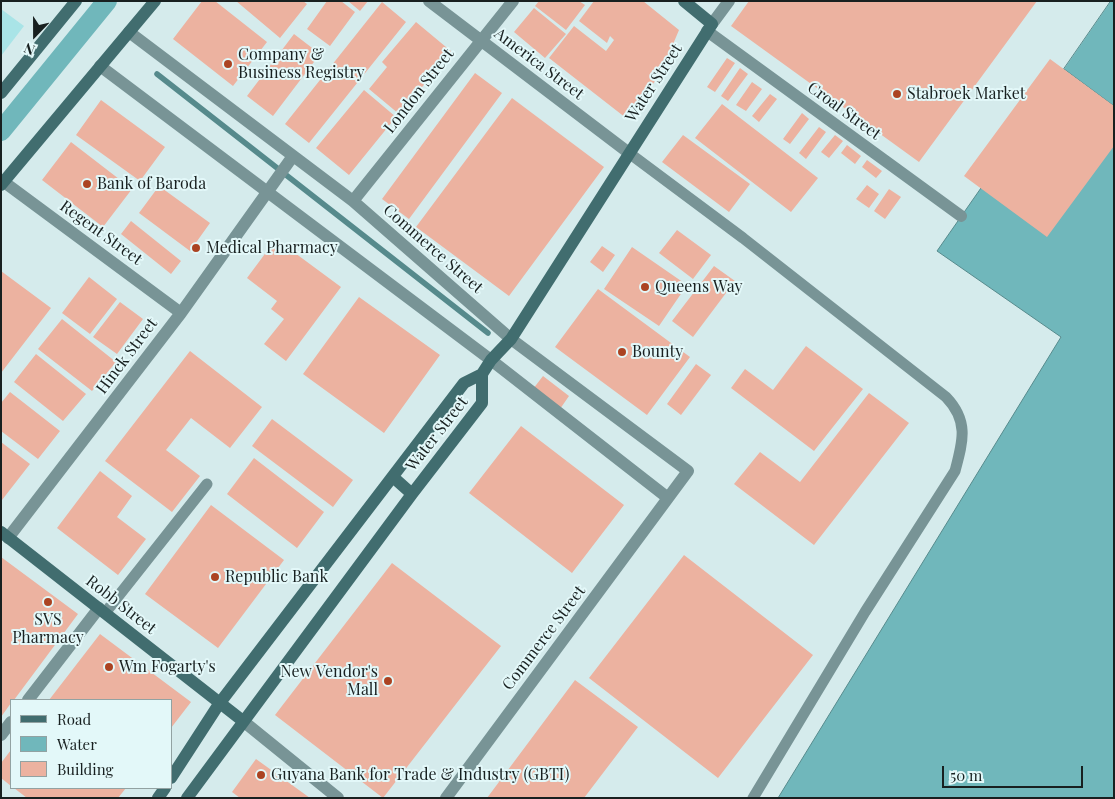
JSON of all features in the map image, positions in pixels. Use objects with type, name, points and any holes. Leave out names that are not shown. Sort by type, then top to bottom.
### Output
[{"type":"street","points":[[1,93],[76,1]]},
{"type":"street","points":[[2,183],[155,1]]},
{"type":"street","name":"America Street","points":[[429,1],[629,153]]},
{"type":"street","name":"London Street","points":[[353,201],[513,1]]},
{"type":"street","name":"Croal Street","points":[[684,1],[709,28],[961,216]]},
{"type":"street","points":[[709,28],[728,1]]},
{"type":"street","name":"Water Street","points":[[172,776],[219,704],[464,383],[482,374],[492,360],[512,339],[709,28]]},
{"type":"street","name":"Commerce Street","points":[[129,32],[353,201],[512,339],[688,472],[446,798]]},
{"type":"street","points":[[100,66],[492,360],[668,498]]},
{"type":"street","name":"Hinck Street","points":[[5,535],[181,313],[293,156]]},
{"type":"street","name":"Regent Street","points":[[2,183],[181,313]]},
{"type":"street","name":"Water Street","points":[[187,798],[412,494],[482,403],[482,374]]},
{"type":"street","points":[[394,477],[412,494]]},
{"type":"street","name":"Robb Street","points":[[5,535],[219,704]]},
{"type":"street","points":[[29,699],[102,611]]},
{"type":"street","points":[[219,704],[243,721],[338,798]]},
{"type":"street","points":[[1,735],[10,723]]},
{"type":"lane","points":[[629,153],[743,238],[946,397],[955,406],[962,424],[962,445],[955,471],[865,612],[753,798]]},
{"type":"lane","points":[[102,611],[206,484]]},
{"type":"shaded area","points":[[1,9],[24,26],[1,56]]},
{"type":"water","points":[[1111,1],[1114,1],[1114,106],[1064,69]]},
{"type":"water","points":[[1114,146],[1114,798],[778,798],[1061,337],[937,251],[981,188]]},
{"type":"building","name":"Company & Business Registry","points":[[202,1],[215,1],[267,42],[233,86],[173,39]]},
{"type":"building","points":[[236,1],[303,1],[307,4],[280,38]]},
{"type":"building","points":[[327,1],[341,1],[355,12],[330,46],[307,29]]},
{"type":"building","points":[[348,1],[368,1],[360,11]]},
{"type":"building","points":[[539,1],[579,1],[585,5],[566,30],[535,6]]},
{"type":"building","points":[[594,1],[643,1],[679,30],[660,75],[626,118],[549,58],[574,26],[606,51],[614,40],[610,36],[607,43],[579,21]]},
{"type":"building","name":"Stabroek Market","points":[[749,1],[1037,1],[919,162],[731,26]]},
{"type":"building","points":[[382,2],[406,22],[309,143],[285,124]]},
{"type":"building","points":[[534,8],[566,34],[545,58],[514,32]]},
{"type":"building","points":[[416,22],[452,52],[399,114],[369,89],[387,67],[382,62]]},
{"type":"building","points":[[294,34],[320,54],[273,116],[247,96]]},
{"type":"building","points":[[727,58],[735,63],[715,92],[707,87]]},
{"type":"building","points":[[1050,59],[1114,106],[1114,146],[1047,237],[964,176]]},
{"type":"building","points":[[740,68],[748,74],[728,101],[721,96]]},
{"type":"building","points":[[475,73],[502,93],[409,219],[382,199]]},
{"type":"building","points":[[752,82],[762,89],[746,111],[736,105]]},
{"type":"building","points":[[364,90],[396,117],[349,175],[316,148]]},
{"type":"building","points":[[770,94],[777,99],[759,122],[752,116]]},
{"type":"building","points":[[512,98],[604,167],[509,296],[416,227]]},
{"type":"building","points":[[101,100],[165,147],[140,181],[76,135]]},
{"type":"building","points":[[722,104],[818,178],[791,212],[695,138]]},
{"type":"building","points":[[802,113],[809,119],[790,144],[783,139]]},
{"type":"building","points":[[819,127],[826,132],[806,159],[799,153]]},
{"type":"building","points":[[683,135],[750,184],[729,212],[662,162]]},
{"type":"building","points":[[835,135],[843,141],[829,158],[821,152]]},
{"type":"building","name":"Bank of Baroda","points":[[71,142],[132,189],[103,227],[42,180]]},
{"type":"building","points":[[847,145],[861,156],[855,164],[841,153]]},
{"type":"building","points":[[867,160],[882,171],[876,178],[862,167]]},
{"type":"building","points":[[867,185],[879,194],[869,208],[856,199]]},
{"type":"building","points":[[159,186],[210,223],[190,251],[139,213]]},
{"type":"building","points":[[889,189],[901,197],[885,219],[874,211]]},
{"type":"building","points":[[131,221],[181,261],[171,274],[121,234]]},
{"type":"building","points":[[677,230],[711,255],[693,279],[659,253]]},
{"type":"building","points":[[276,239],[341,287],[286,361],[264,344],[284,319],[271,309],[277,301],[247,278]]},
{"type":"building","points":[[602,246],[615,255],[603,272],[590,262]]},
{"type":"building","name":"Queens Way","points":[[632,247],[687,285],[659,326],[604,289]]},
{"type":"building","points":[[714,266],[735,281],[693,337],[672,321]]},
{"type":"building","points":[[1,271],[51,308],[1,373]]},
{"type":"building","points":[[89,277],[117,299],[90,334],[62,313]]},
{"type":"building","name":"Bounty","points":[[598,289],[690,357],[647,415],[555,347]]},
{"type":"building","points":[[359,297],[440,355],[384,433],[303,374]]},
{"type":"building","points":[[120,302],[143,319],[117,354],[93,337]]},
{"type":"building","points":[[62,319],[116,362],[92,391],[38,349]]},
{"type":"building","points":[[806,346],[863,389],[814,451],[731,388],[745,369],[773,390]]},
{"type":"building","points":[[190,351],[262,407],[230,448],[191,418],[166,450],[200,476],[172,512],[105,461]]},
{"type":"building","points":[[36,354],[86,394],[63,421],[14,382]]},
{"type":"building","points":[[696,364],[711,375],[681,415],[667,404]]},
{"type":"building","points":[[543,376],[569,396],[560,409],[533,389]]},
{"type":"building","points":[[10,392],[60,431],[38,459],[1,431],[1,403]]},
{"type":"building","points":[[869,393],[909,423],[814,545],[734,484],[760,452],[800,482]]},
{"type":"building","points":[[272,419],[353,480],[333,507],[252,446]]},
{"type":"building","points":[[521,426],[624,505],[572,573],[469,493]]},
{"type":"building","points":[[1,442],[30,464],[2,500],[1,499]]},
{"type":"building","points":[[254,458],[324,512],[297,548],[227,494]]},
{"type":"building","points":[[100,471],[132,496],[117,517],[146,539],[118,575],[57,528]]},
{"type":"building","name":"Republic Bank","points":[[211,505],[284,560],[218,648],[145,594]]},
{"type":"building","points":[[684,555],[813,655],[718,778],[589,678]]},
{"type":"building","points":[[1,557],[78,614],[15,699],[10,699],[10,704],[1,717]]},
{"type":"building","name":"New Vendor's Mall","points":[[392,563],[501,646],[383,798],[275,715]]},
{"type":"building","name":"Wm Fogarty's","points":[[100,634],[191,702],[172,727],[172,699],[50,699]]},
{"type":"building","points":[[575,680],[638,727],[584,798],[487,798]]},
{"type":"building","points":[[10,751],[10,785],[1,778],[1,763]]},
{"type":"building","name":"Guyana Bank for Trade & Industry (GBTI)","points":[[256,759],[310,798],[240,798],[232,792]]},
{"type":"building","points":[[15,789],[125,789],[118,798],[27,798]]},
{"type":"waterway","points":[[1,131],[107,1]]},
{"type":"waterway","points":[[157,74],[488,333]]},
{"type":"place","name":"Company & Business Registry","points":[[228,64]]},
{"type":"place","name":"Stabroek Market","points":[[897,94]]},
{"type":"place","name":"Bank of Baroda","points":[[87,184]]},
{"type":"place","name":"Medical Pharmacy","points":[[196,248]]},
{"type":"place","name":"Queens Way","points":[[645,287]]},
{"type":"place","name":"Bounty","points":[[622,352]]},
{"type":"place","name":"Republic Bank","points":[[215,577]]},
{"type":"place","name":"SVS Pharmacy","points":[[48,602]]},
{"type":"place","name":"Wm Fogarty's","points":[[109,667]]},
{"type":"place","name":"New Vendor's Mall","points":[[388,681]]},
{"type":"place","name":"Guyana Bank for Trade & Industry (GBTI)","points":[[261,775]]}]
